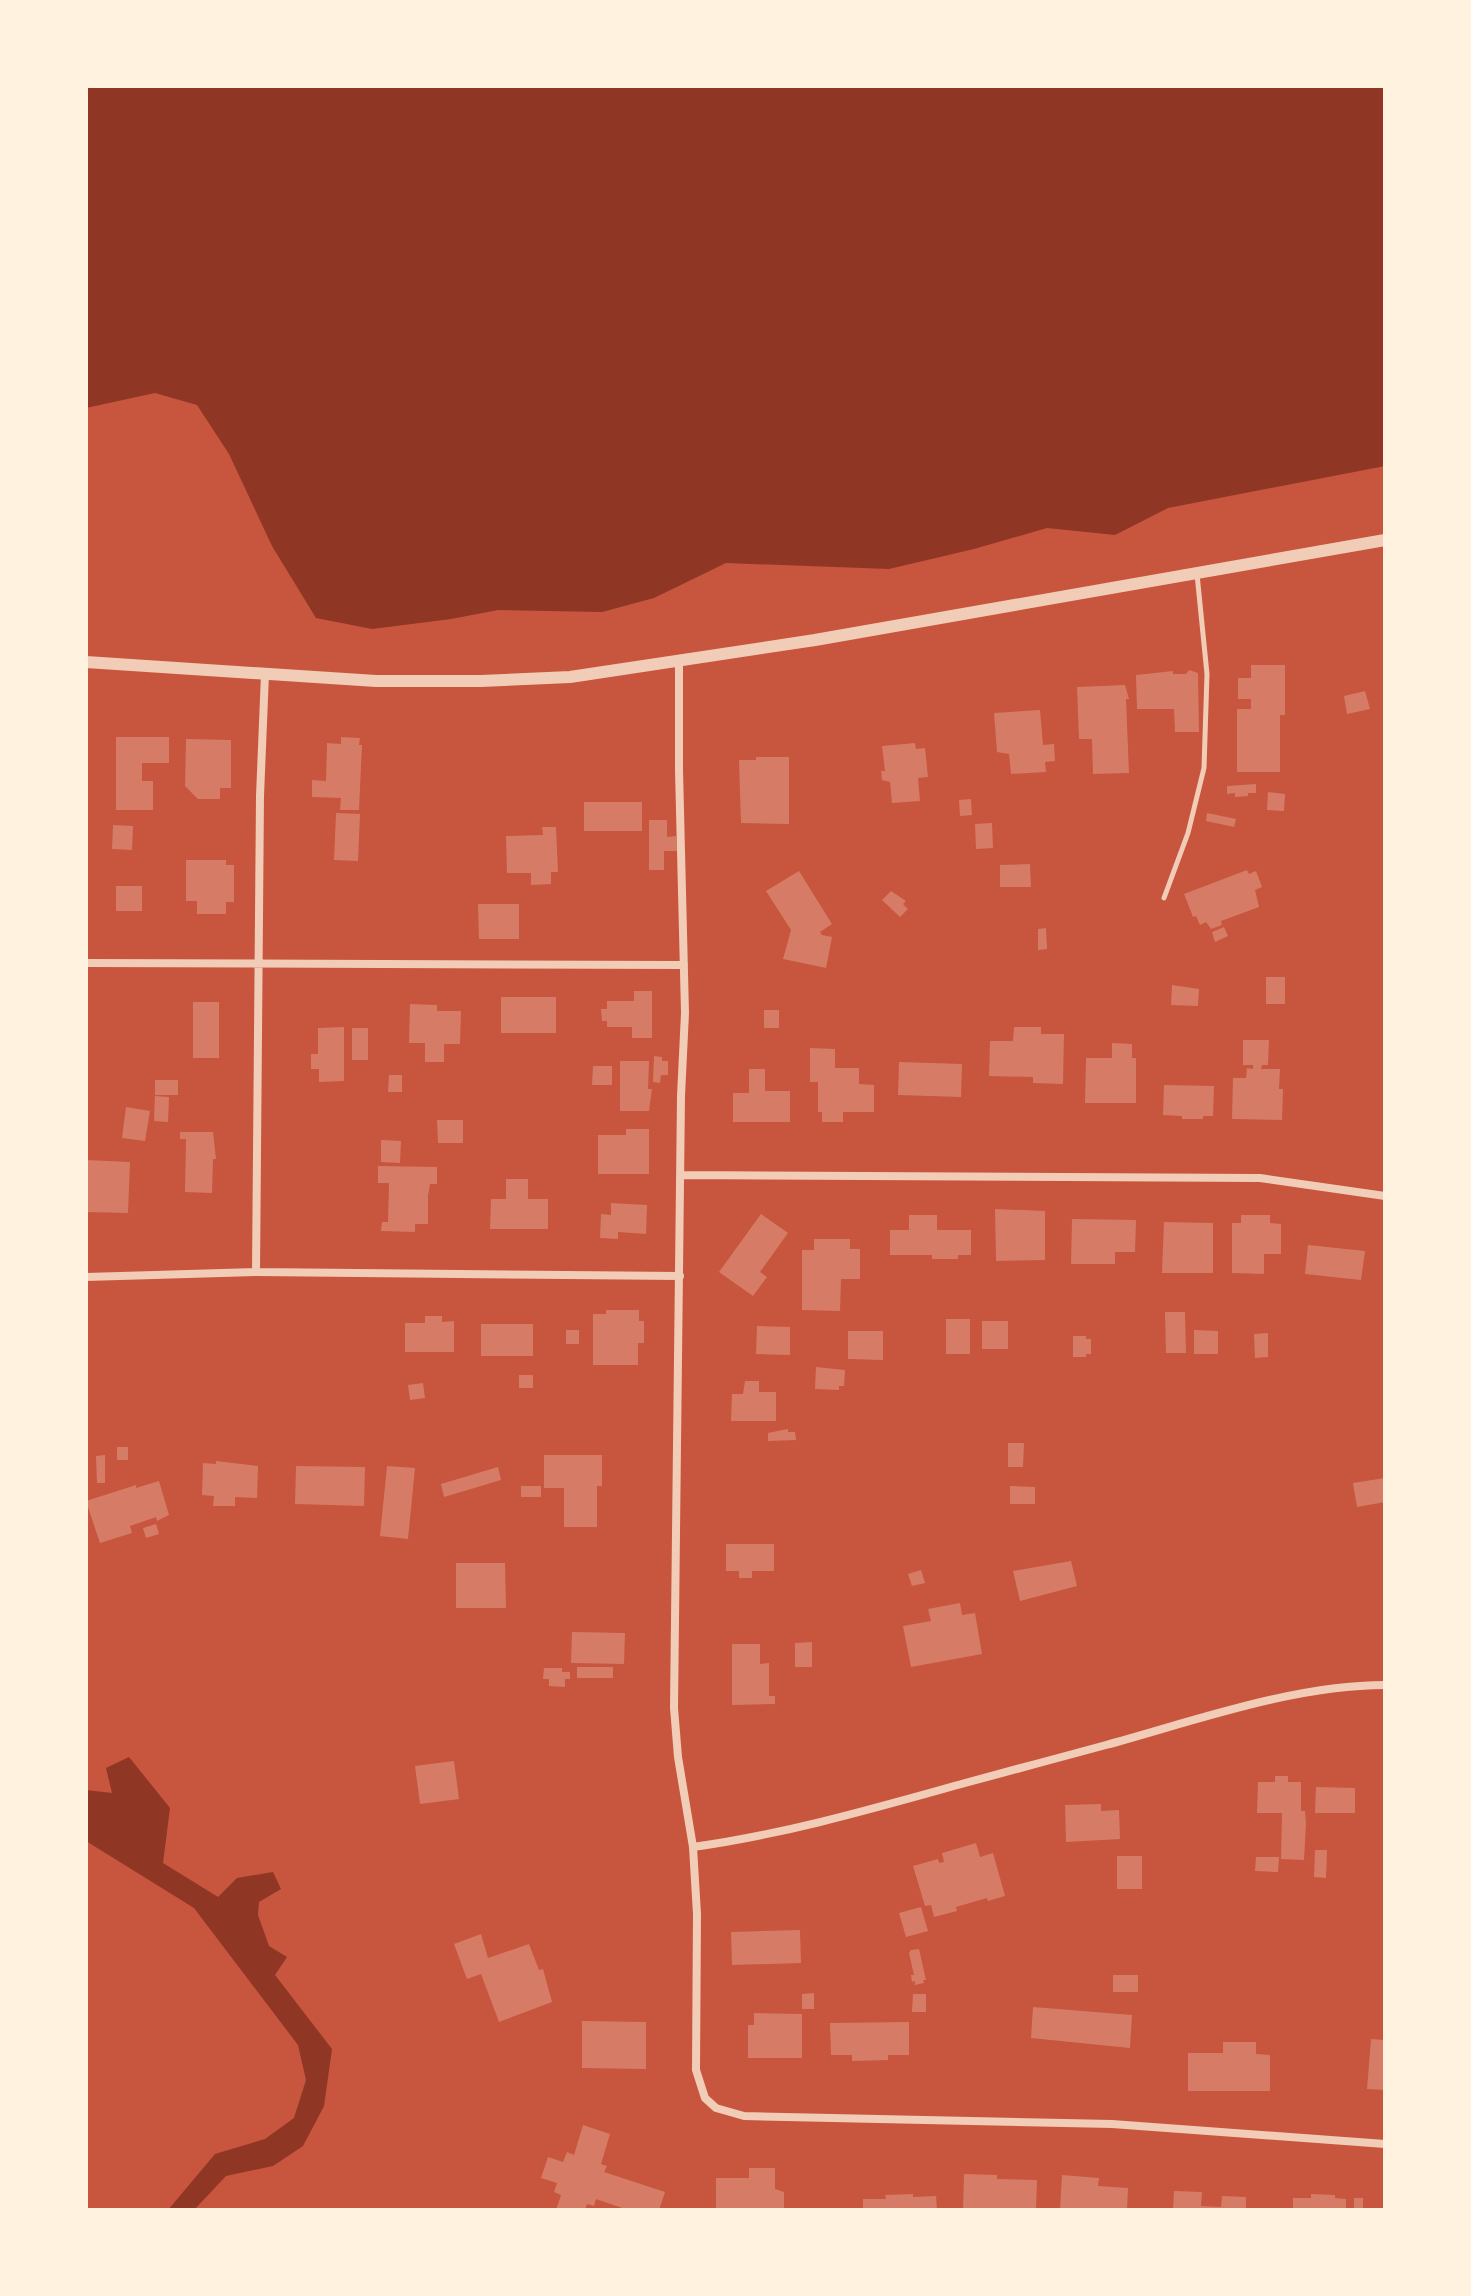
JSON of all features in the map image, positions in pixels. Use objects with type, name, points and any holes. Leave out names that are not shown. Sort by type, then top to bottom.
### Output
[{"type":"street","points":[[86,662],[376,681],[570,677],[679,662],[1385,540]]},
{"type":"street","points":[[679,662],[684,965],[674,1708],[678,1757],[693,1847],[697,1914],[696,2070],[705,2098],[716,2108],[744,2116],[1112,2124],[1385,2144]]},
{"type":"street","points":[[256,1272],[260,796],[265,674]]},
{"type":"street","points":[[86,963],[684,965]]},
{"type":"street","points":[[681,1175],[1260,1178],[1385,1196]]},
{"type":"street","points":[[86,1277],[256,1272],[680,1276]]},
{"type":"street","points":[[693,1847],[818,1825],[1179,1724],[1299,1695],[1335,1688],[1385,1685]]},
{"type":"lane","points":[[1164,898],[1188,833],[1204,768],[1207,674],[1197,573]]},
{"type":"shaded area","points":[[86,86],[1385,86],[1385,466],[1168,508],[1115,535],[1047,528],[889,569],[726,563],[654,598],[602,612],[498,610],[372,629],[316,618],[272,546],[229,454],[197,405],[155,393],[86,408]]},
{"type":"shaded area","points":[[129,1757],[170,1808],[163,1863],[218,1897],[237,1878],[273,1872],[281,1889],[259,1902],[258,1915],[269,1946],[287,1957],[275,1975],[332,2049],[324,2106],[303,2146],[273,2166],[226,2176],[194,2210],[168,2210],[215,2154],[265,2139],[294,2118],[306,2080],[298,2045],[194,1908],[86,1841],[86,1790],[112,1793],[106,1768]]},
{"type":"building","points":[[1251,665],[1285,665],[1285,715],[1280,715],[1280,772],[1237,772],[1237,709],[1251,709],[1251,699],[1238,699],[1238,678],[1251,678]]},
{"type":"building","points":[[1189,670],[1198,673],[1199,732],[1175,732],[1174,709],[1137,709],[1136,675],[1173,671],[1173,674],[1186,674]]},
{"type":"building","points":[[1125,685],[1129,699],[1126,699],[1129,773],[1093,774],[1092,739],[1079,739],[1077,687]]},
{"type":"building","points":[[1365,691],[1370,709],[1347,714],[1344,696]]},
{"type":"building","points":[[1040,710],[1043,745],[1054,744],[1055,761],[1045,762],[1046,772],[1011,774],[1009,754],[997,752],[994,713]]},
{"type":"building","points":[[116,737],[169,737],[169,763],[142,763],[142,781],[153,781],[153,810],[116,810]]},
{"type":"building","points":[[341,737],[360,738],[359,745],[362,745],[359,810],[340,810],[341,798],[312,797],[312,780],[326,781],[327,743],[341,744]]},
{"type":"building","points":[[186,739],[231,740],[231,788],[220,788],[220,799],[198,799],[185,786]]},
{"type":"building","points":[[915,743],[916,749],[925,748],[928,777],[918,778],[920,801],[892,803],[890,782],[882,780],[881,771],[885,771],[882,746]]},
{"type":"building","points":[[756,757],[789,757],[789,824],[741,823],[739,760],[756,760]]},
{"type":"building","points":[[1256,784],[1256,793],[1248,793],[1248,796],[1227,794],[1227,786]]},
{"type":"building","points":[[1268,792],[1285,794],[1284,811],[1267,810]]},
{"type":"building","points":[[971,799],[972,815],[960,816],[959,800]]},
{"type":"building","points":[[584,802],[642,802],[642,831],[584,831]]},
{"type":"building","points":[[336,813],[360,814],[358,861],[334,860]]},
{"type":"building","points":[[1207,813],[1236,819],[1234,827],[1206,821]]},
{"type":"building","points":[[649,820],[667,820],[667,837],[676,836],[677,851],[664,851],[664,870],[649,870]]},
{"type":"building","points":[[992,823],[993,848],[976,849],[975,824]]},
{"type":"building","points":[[113,825],[133,826],[132,850],[112,849]]},
{"type":"building","points":[[542,827],[556,827],[558,872],[551,872],[551,884],[531,885],[531,873],[507,873],[506,836],[543,835]]},
{"type":"building","points":[[186,860],[226,860],[226,865],[234,865],[234,902],[226,902],[226,914],[197,914],[197,901],[186,901]]},
{"type":"building","points":[[1030,864],[1031,887],[1000,887],[1000,865]]},
{"type":"building","points":[[1247,870],[1249,874],[1256,871],[1262,887],[1255,890],[1259,907],[1221,921],[1222,925],[1211,929],[1206,922],[1200,925],[1196,916],[1193,917],[1184,894]]},
{"type":"building","points":[[799,871],[832,924],[820,932],[832,937],[826,968],[783,959],[791,930],[766,891]]},
{"type":"building","points":[[116,886],[142,886],[142,911],[116,911]]},
{"type":"building","points":[[891,891],[906,901],[903,904],[908,909],[900,917],[882,900]]},
{"type":"building","points":[[478,904],[519,904],[519,939],[479,939]]},
{"type":"building","points":[[1224,927],[1228,936],[1215,942],[1212,932]]},
{"type":"building","points":[[1046,928],[1047,949],[1038,950],[1038,929]]},
{"type":"building","points":[[1266,977],[1285,977],[1285,1004],[1266,1004]]},
{"type":"building","points":[[1172,985],[1199,989],[1198,1006],[1171,1005]]},
{"type":"building","points":[[634,991],[652,991],[652,1038],[632,1038],[632,1027],[607,1027],[607,1021],[602,1021],[601,1009],[607,1009],[607,1001],[634,1001]]},
{"type":"building","points":[[501,997],[556,997],[556,1033],[501,1033]]},
{"type":"building","points":[[193,1002],[219,1002],[219,1058],[193,1058]]},
{"type":"building","points":[[410,1004],[437,1005],[437,1011],[461,1011],[460,1044],[444,1044],[444,1062],[425,1062],[425,1043],[409,1043]]},
{"type":"building","points":[[764,1010],[779,1010],[779,1028],[764,1028]]},
{"type":"building","points":[[344,1027],[344,1081],[319,1082],[319,1069],[311,1069],[311,1054],[318,1054],[318,1028]]},
{"type":"building","points":[[1014,1027],[1041,1027],[1041,1034],[1064,1034],[1063,1084],[1033,1083],[1033,1077],[989,1076],[990,1041],[1013,1041]]},
{"type":"building","points":[[352,1028],[368,1028],[368,1060],[352,1060]]},
{"type":"building","points":[[1243,1040],[1269,1040],[1268,1065],[1262,1065],[1261,1069],[1280,1069],[1282,1120],[1232,1119],[1233,1078],[1246,1078],[1247,1068],[1253,1069],[1253,1065],[1243,1065]]},
{"type":"building","points":[[1112,1043],[1132,1044],[1132,1058],[1136,1058],[1136,1103],[1085,1103],[1086,1058],[1112,1058]]},
{"type":"building","points":[[810,1048],[835,1049],[835,1068],[859,1068],[859,1084],[874,1085],[874,1112],[843,1112],[843,1122],[822,1122],[822,1112],[818,1112],[818,1082],[810,1082]]},
{"type":"building","points":[[654,1056],[668,1061],[668,1075],[661,1075],[660,1083],[653,1082]]},
{"type":"building","points":[[620,1061],[649,1061],[648,1089],[652,1089],[649,1111],[620,1111]]},
{"type":"building","points":[[899,1062],[962,1064],[961,1097],[898,1095]]},
{"type":"building","points":[[593,1066],[612,1066],[612,1085],[592,1085]]},
{"type":"building","points":[[749,1069],[765,1069],[765,1091],[790,1091],[790,1122],[733,1122],[733,1093],[749,1093]]},
{"type":"building","points":[[389,1075],[402,1075],[402,1092],[388,1092]]},
{"type":"building","points":[[155,1080],[178,1080],[178,1095],[155,1095]]},
{"type":"building","points":[[1164,1085],[1214,1086],[1213,1116],[1182,1119],[1182,1116],[1163,1115]]},
{"type":"building","points":[[155,1096],[169,1097],[168,1122],[154,1121]]},
{"type":"building","points":[[126,1107],[150,1111],[145,1141],[122,1138]]},
{"type":"building","points":[[437,1120],[463,1120],[463,1143],[438,1143]]},
{"type":"building","points":[[626,1129],[649,1129],[649,1174],[598,1174],[598,1135],[626,1135]]},
{"type":"building","points":[[180,1132],[213,1132],[216,1159],[213,1159],[212,1193],[185,1192],[186,1139],[180,1139]]},
{"type":"building","points":[[381,1140],[401,1141],[400,1163],[381,1162]]},
{"type":"building","points":[[86,1160],[130,1162],[128,1213],[86,1212]]},
{"type":"building","points":[[378,1166],[437,1167],[437,1184],[430,1184],[428,1196],[428,1224],[415,1224],[415,1232],[381,1231],[382,1222],[388,1222],[389,1183],[378,1183]]},
{"type":"building","points":[[506,1179],[528,1179],[528,1199],[548,1199],[548,1229],[490,1229],[491,1199],[506,1199]]},
{"type":"building","points":[[611,1203],[647,1205],[646,1234],[618,1232],[618,1239],[600,1238],[601,1214],[611,1215]]},
{"type":"building","points":[[995,1209],[1045,1211],[1045,1260],[996,1261]]},
{"type":"building","points":[[761,1214],[788,1233],[760,1272],[767,1277],[753,1296],[719,1272]]},
{"type":"building","points":[[909,1215],[937,1215],[937,1230],[971,1230],[971,1255],[958,1255],[958,1259],[932,1259],[932,1255],[890,1255],[890,1230],[909,1230]]},
{"type":"building","points":[[1241,1215],[1270,1215],[1270,1223],[1281,1224],[1281,1254],[1264,1254],[1264,1274],[1232,1273],[1232,1223],[1241,1223]]},
{"type":"building","points":[[1072,1219],[1136,1220],[1135,1252],[1115,1252],[1115,1264],[1071,1264]]},
{"type":"building","points":[[1164,1222],[1213,1223],[1213,1273],[1162,1273]]},
{"type":"building","points":[[814,1239],[850,1239],[850,1249],[860,1249],[860,1279],[841,1279],[840,1311],[802,1310],[802,1250],[814,1250]]},
{"type":"building","points":[[1308,1245],[1365,1251],[1361,1280],[1305,1274]]},
{"type":"building","points":[[606,1310],[639,1310],[639,1321],[644,1321],[644,1343],[638,1343],[638,1365],[593,1365],[593,1314],[606,1314]]},
{"type":"building","points":[[1165,1312],[1185,1312],[1186,1353],[1166,1353]]},
{"type":"building","points":[[425,1316],[442,1316],[442,1322],[454,1321],[454,1352],[405,1352],[405,1323],[425,1323]]},
{"type":"building","points":[[946,1319],[970,1319],[970,1354],[946,1354]]},
{"type":"building","points":[[982,1321],[1008,1321],[1008,1349],[982,1349]]},
{"type":"building","points":[[481,1324],[533,1324],[533,1356],[481,1356]]},
{"type":"building","points":[[757,1326],[790,1327],[790,1355],[756,1354]]},
{"type":"building","points":[[566,1330],[579,1330],[579,1344],[566,1344]]},
{"type":"building","points":[[1194,1330],[1218,1331],[1218,1354],[1194,1354]]},
{"type":"building","points":[[848,1331],[883,1331],[883,1360],[848,1359]]},
{"type":"building","points":[[1268,1333],[1268,1357],[1255,1358],[1254,1334]]},
{"type":"building","points":[[1073,1336],[1091,1339],[1091,1354],[1073,1357]]},
{"type":"building","points":[[816,1367],[845,1370],[844,1386],[839,1386],[839,1390],[815,1389]]},
{"type":"building","points":[[519,1375],[533,1375],[533,1388],[519,1388]]},
{"type":"building","points":[[745,1381],[759,1381],[759,1392],[776,1392],[776,1421],[731,1421],[732,1394],[743,1394]]},
{"type":"building","points":[[423,1383],[425,1398],[410,1400],[408,1385]]},
{"type":"building","points":[[788,1429],[788,1432],[795,1432],[796,1440],[768,1441],[768,1433]]},
{"type":"building","points":[[1008,1443],[1024,1443],[1023,1467],[1008,1467]]},
{"type":"building","points":[[117,1447],[128,1447],[128,1460],[117,1460]]},
{"type":"building","points":[[105,1455],[105,1483],[97,1483],[96,1456]]},
{"type":"building","points":[[544,1455],[602,1455],[602,1486],[597,1486],[597,1527],[564,1527],[564,1488],[544,1488]]},
{"type":"building","points":[[216,1461],[258,1466],[257,1498],[235,1497],[235,1506],[213,1506],[214,1496],[202,1495],[203,1463],[216,1464]]},
{"type":"building","points":[[296,1466],[365,1467],[364,1506],[295,1504]]},
{"type":"building","points":[[387,1466],[415,1468],[408,1539],[380,1536]]},
{"type":"building","points":[[498,1467],[501,1480],[444,1497],[441,1484]]},
{"type":"building","points":[[1385,1478],[1385,1502],[1357,1507],[1353,1483]]},
{"type":"building","points":[[159,1481],[169,1515],[157,1521],[156,1517],[130,1526],[132,1533],[100,1543],[86,1501]]},
{"type":"building","points":[[521,1486],[541,1486],[541,1497],[521,1497]]},
{"type":"building","points":[[1010,1486],[1035,1487],[1035,1504],[1010,1504]]},
{"type":"building","points":[[156,1524],[159,1534],[146,1538],[143,1528]]},
{"type":"building","points":[[726,1544],[774,1544],[774,1571],[752,1571],[752,1578],[739,1578],[739,1571],[726,1571]]},
{"type":"building","points":[[1071,1561],[1077,1586],[1020,1601],[1013,1571]]},
{"type":"building","points":[[456,1563],[505,1563],[506,1608],[456,1608]]},
{"type":"building","points":[[921,1570],[925,1583],[912,1586],[908,1574]]},
{"type":"building","points":[[960,1603],[962,1615],[975,1613],[982,1654],[911,1667],[903,1626],[931,1621],[928,1609]]},
{"type":"building","points":[[572,1632],[625,1633],[624,1664],[571,1663]]},
{"type":"building","points":[[812,1642],[812,1667],[795,1667],[795,1643]]},
{"type":"building","points":[[732,1644],[760,1644],[760,1664],[769,1663],[769,1696],[775,1696],[775,1704],[732,1705]]},
{"type":"building","points":[[577,1667],[613,1667],[613,1678],[577,1678]]},
{"type":"building","points":[[544,1668],[562,1668],[562,1672],[570,1672],[570,1679],[565,1679],[565,1687],[549,1686],[549,1679],[543,1679]]},
{"type":"building","points":[[454,1761],[459,1799],[420,1804],[415,1766]]},
{"type":"building","points":[[1275,1776],[1288,1776],[1288,1782],[1301,1782],[1301,1811],[1305,1811],[1306,1824],[1304,1860],[1281,1859],[1282,1813],[1257,1813],[1258,1782],[1275,1782]]},
{"type":"building","points":[[1316,1787],[1355,1788],[1355,1813],[1315,1813]]},
{"type":"building","points":[[1101,1804],[1101,1811],[1119,1810],[1120,1839],[1066,1842],[1065,1805]]},
{"type":"building","points":[[976,1843],[980,1857],[993,1853],[1005,1896],[956,1907],[957,1911],[934,1917],[931,1905],[925,1906],[913,1866],[938,1859],[939,1863],[944,1862],[942,1853]]},
{"type":"building","points":[[1315,1850],[1327,1850],[1326,1878],[1314,1877]]},
{"type":"building","points":[[1117,1856],[1142,1856],[1142,1889],[1117,1889]]},
{"type":"building","points":[[1256,1857],[1279,1857],[1278,1872],[1255,1871]]},
{"type":"building","points":[[921,1907],[928,1931],[906,1937],[899,1913]]},
{"type":"building","points":[[800,1930],[801,1963],[732,1965],[731,1932]]},
{"type":"building","points":[[481,1934],[488,1958],[529,1944],[539,1970],[543,1969],[552,2002],[499,2022],[481,1974],[467,1979],[454,1944]]},
{"type":"building","points":[[919,1949],[926,1980],[915,1985],[909,1953]]},
{"type":"building","points":[[1113,1975],[1138,1975],[1138,1992],[1113,1992]]},
{"type":"building","points":[[814,1993],[814,2009],[802,2009],[802,1994]]},
{"type":"building","points":[[913,1994],[926,1994],[926,2012],[912,2012]]},
{"type":"building","points":[[1033,2007],[1132,2015],[1130,2048],[1031,2038]]},
{"type":"building","points":[[754,2013],[802,2014],[802,2058],[748,2058],[748,2025],[754,2025]]},
{"type":"building","points":[[582,2021],[646,2022],[646,2069],[582,2068]]},
{"type":"building","points":[[909,2022],[909,2055],[888,2055],[888,2060],[852,2061],[852,2055],[831,2055],[830,2023]]},
{"type":"building","points":[[1371,2039],[1385,2040],[1385,2090],[1367,2089]]},
{"type":"building","points":[[1223,2042],[1256,2042],[1256,2054],[1270,2055],[1270,2091],[1188,2091],[1188,2053],[1223,2053]]},
{"type":"building","points":[[583,2125],[610,2134],[601,2164],[607,2166],[604,2172],[665,2192],[659,2210],[628,2210],[596,2199],[594,2206],[587,2204],[585,2210],[556,2210],[561,2195],[554,2192],[557,2183],[541,2178],[548,2157],[563,2162],[567,2152],[574,2155]]},
{"type":"building","points":[[749,2168],[775,2168],[775,2189],[784,2192],[784,2210],[716,2210],[716,2178],[749,2178]]},
{"type":"building","points":[[964,2174],[1037,2180],[1036,2210],[963,2210]]},
{"type":"building","points":[[1062,2175],[1099,2178],[1098,2186],[1128,2188],[1127,2210],[1060,2210]]},
{"type":"building","points":[[1174,2191],[1202,2192],[1201,2206],[1221,2207],[1222,2196],[1246,2197],[1246,2210],[1173,2210]]},
{"type":"building","points":[[913,2194],[913,2197],[936,2196],[937,2210],[863,2210],[863,2199]]},
{"type":"building","points":[[1311,2194],[1335,2195],[1335,2198],[1346,2199],[1346,2210],[1293,2210],[1293,2198],[1311,2198]]},
{"type":"building","points":[[1354,2198],[1363,2198],[1363,2210],[1354,2210]]}]
